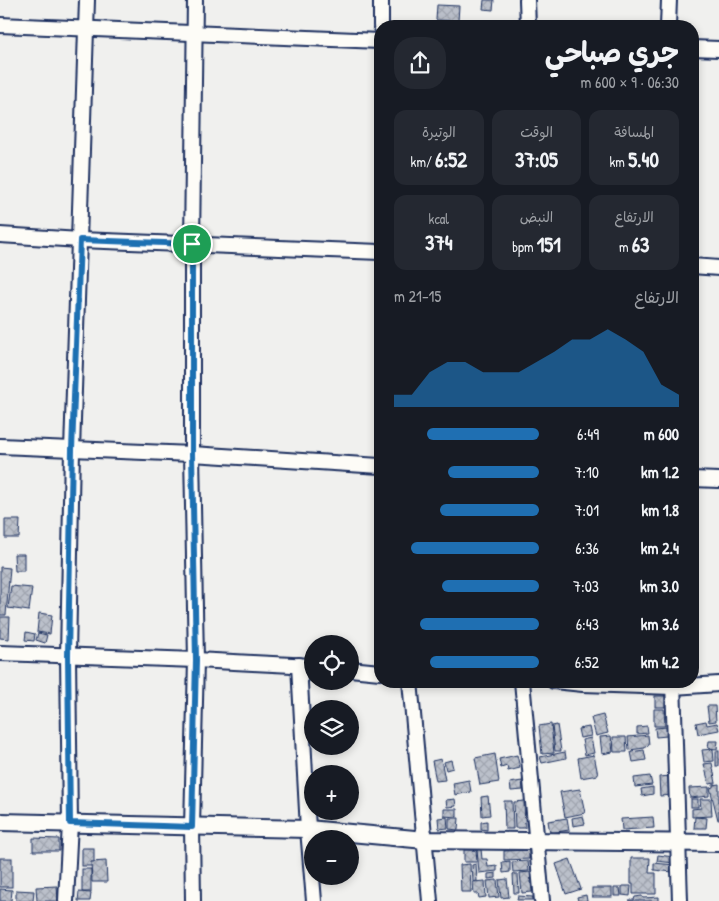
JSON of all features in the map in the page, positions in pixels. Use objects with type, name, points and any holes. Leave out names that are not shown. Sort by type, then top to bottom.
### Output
[{"type":"street","points":[[66,901],[70,823],[68,656],[72,450],[87,0]]},
{"type":"street","points":[[192,901],[196,660],[192,454],[195,0]]},
{"type":"street","points":[[381,0],[381,20]]},
{"type":"street","points":[[527,0],[528,20]]},
{"type":"street","points":[[668,20],[669,0]]},
{"type":"street","points":[[0,25],[374,41]]},
{"type":"street","points":[[699,49],[719,50]]},
{"type":"street","points":[[0,236],[374,252]]},
{"type":"street","points":[[699,267],[719,268]]},
{"type":"street","points":[[0,446],[192,454],[374,466]]},
{"type":"street","points":[[699,479],[719,480]]},
{"type":"street","points":[[0,653],[304,666]]},
{"type":"street","points":[[359,670],[374,671]]},
{"type":"street","points":[[699,684],[719,684]]},
{"type":"street","points":[[411,688],[430,901]]},
{"type":"street","points":[[523,688],[542,901]]},
{"type":"street","points":[[673,688],[680,901]]},
{"type":"street","points":[[306,690],[308,829],[314,901]]},
{"type":"street","points":[[0,822],[308,829],[424,840],[719,843]]},
{"type":"building","points":[[484,0],[494,0],[493,10],[483,9]]},
{"type":"building","points":[[437,5],[459,6],[458,20],[436,20]]},
{"type":"building","points":[[5,520],[20,520],[19,538],[5,538]]},
{"type":"building","points":[[14,554],[24,554],[24,571],[15,571]]},
{"type":"building","points":[[0,567],[10,568],[6,615],[0,615]]},
{"type":"building","points":[[11,586],[32,588],[29,611],[8,608]]},
{"type":"building","points":[[39,613],[52,615],[50,634],[37,632]]},
{"type":"building","points":[[0,617],[10,617],[9,639],[0,638]]},
{"type":"building","points":[[26,632],[35,634],[34,641],[25,640]]},
{"type":"building","points":[[38,633],[47,635],[45,643],[36,640]]},
{"type":"building","points":[[655,696],[665,696],[665,707],[655,707]]},
{"type":"building","points":[[707,706],[715,706],[716,721],[709,722]]},
{"type":"building","points":[[654,709],[664,709],[665,726],[654,726]]},
{"type":"building","points":[[603,715],[608,733],[596,736],[591,718]]},
{"type":"building","points":[[706,721],[707,725],[717,723],[719,730],[698,734],[696,723]]},
{"type":"building","points":[[551,724],[554,753],[542,754],[539,726]]},
{"type":"building","points":[[557,725],[561,751],[555,751],[552,726]]},
{"type":"building","points":[[647,726],[648,733],[637,734],[637,727]]},
{"type":"building","points":[[589,727],[591,736],[580,738],[578,729]]},
{"type":"building","points":[[667,727],[667,736],[656,737],[655,728]]},
{"type":"building","points":[[648,735],[649,745],[645,746],[645,748],[629,750],[628,737]]},
{"type":"building","points":[[611,736],[613,752],[602,754],[600,737]]},
{"type":"building","points":[[613,737],[626,737],[627,752],[614,752]]},
{"type":"building","points":[[591,738],[594,753],[585,755],[582,740]]},
{"type":"building","points":[[709,741],[718,741],[717,749],[708,748]]},
{"type":"building","points":[[713,749],[714,761],[704,762],[702,750]]},
{"type":"building","points":[[644,750],[646,760],[633,762],[631,752]]},
{"type":"building","points":[[716,751],[719,751],[719,766],[716,766]]},
{"type":"building","points":[[565,752],[566,758],[542,763],[540,757]]},
{"type":"building","points":[[495,754],[499,782],[480,785],[475,758]]},
{"type":"building","points":[[517,755],[520,768],[508,771],[507,766],[501,768],[499,759]]},
{"type":"building","points":[[594,755],[598,775],[581,778],[578,758]]},
{"type":"building","points":[[441,759],[445,780],[436,781],[432,761]]},
{"type":"building","points":[[451,760],[453,768],[446,770],[444,762]]},
{"type":"building","points":[[712,763],[716,783],[709,784],[704,764]]},
{"type":"building","points":[[650,776],[652,785],[635,787],[634,778]]},
{"type":"building","points":[[671,776],[672,795],[660,796],[659,777]]},
{"type":"building","points":[[469,780],[471,792],[455,795],[453,783]]},
{"type":"building","points":[[522,781],[523,790],[511,791],[510,783]]},
{"type":"building","points":[[719,784],[718,820],[710,788],[713,785]]},
{"type":"building","points":[[653,787],[653,794],[642,796],[641,789]]},
{"type":"building","points":[[709,787],[709,796],[690,798],[689,788]]},
{"type":"building","points":[[580,789],[585,813],[565,817],[560,792]]},
{"type":"building","points":[[488,796],[490,815],[482,816],[481,797]]},
{"type":"building","points":[[455,799],[456,806],[447,807],[446,800]]},
{"type":"building","points":[[691,799],[698,799],[698,807],[691,807]]},
{"type":"building","points":[[700,799],[711,799],[712,816],[692,817],[692,809],[701,808]]},
{"type":"building","points":[[504,801],[512,801],[513,829],[505,829]]},
{"type":"building","points":[[524,801],[525,828],[515,828],[514,802]]},
{"type":"building","points":[[444,809],[457,809],[457,817],[444,816]]},
{"type":"building","points":[[583,816],[585,824],[573,826],[572,818]]},
{"type":"building","points":[[447,817],[448,828],[439,829],[438,818]]},
{"type":"building","points":[[653,817],[654,828],[622,830],[621,819]]},
{"type":"building","points":[[695,817],[707,818],[706,828],[694,828]]},
{"type":"building","points":[[449,818],[459,818],[458,830],[449,829]]},
{"type":"building","points":[[567,818],[569,830],[550,833],[548,821]]},
{"type":"building","points":[[487,821],[487,830],[481,829],[481,822]]},
{"type":"building","points":[[33,838],[59,839],[59,851],[33,851]]},
{"type":"building","points":[[82,848],[94,848],[94,866],[82,866]]},
{"type":"building","points":[[481,849],[482,859],[487,859],[488,867],[497,866],[497,871],[479,873],[477,850]]},
{"type":"building","points":[[464,850],[476,850],[477,862],[464,862]]},
{"type":"building","points":[[529,850],[529,859],[504,860],[504,851]]},
{"type":"building","points":[[658,855],[674,857],[674,863],[657,861]]},
{"type":"building","points":[[0,858],[12,858],[12,887],[0,887]]},
{"type":"building","points":[[631,858],[650,858],[649,873],[656,873],[656,894],[633,894]]},
{"type":"building","points":[[570,859],[581,889],[566,894],[556,864]]},
{"type":"building","points":[[106,861],[107,882],[92,882],[91,862]]},
{"type":"building","points":[[510,861],[510,872],[503,873],[502,862]]},
{"type":"building","points":[[528,861],[529,871],[513,872],[512,862]]},
{"type":"building","points":[[654,863],[674,865],[673,872],[654,870]]},
{"type":"building","points":[[470,864],[471,892],[461,892],[460,865]]},
{"type":"building","points":[[476,864],[477,881],[473,882],[472,865]]},
{"type":"building","points":[[82,869],[91,869],[91,892],[82,892]]},
{"type":"building","points":[[530,872],[532,892],[522,893],[520,873]]},
{"type":"building","points":[[496,873],[496,878],[488,879],[488,874]]},
{"type":"building","points":[[513,874],[518,874],[519,893],[514,893]]},
{"type":"building","points":[[507,879],[509,897],[501,898],[499,880]]},
{"type":"building","points":[[497,880],[499,897],[489,898],[487,881]]},
{"type":"building","points":[[485,881],[486,897],[479,898],[478,894],[474,894],[473,882]]},
{"type":"building","points":[[57,886],[58,901],[37,901],[36,887]]},
{"type":"building","points":[[622,886],[631,886],[630,896],[622,895]]},
{"type":"building","points":[[592,888],[612,888],[612,897],[592,897]]},
{"type":"building","points":[[614,888],[620,888],[621,896],[614,896]]},
{"type":"building","points":[[0,889],[12,890],[11,901],[0,901]]},
{"type":"building","points":[[16,890],[34,891],[33,901],[16,901]]},
{"type":"building","points":[[79,892],[91,893],[90,901],[78,901]]},
{"type":"building","points":[[586,895],[587,901],[578,901],[577,897]]},
{"type":"building","points":[[518,896],[533,897],[533,900],[517,900]]},
{"type":"building","points":[[642,896],[643,898],[659,897],[659,901],[629,900]]},
{"type":"route","points":[[80,240],[192,244],[192,454],[196,660],[192,827],[70,823],[68,656],[72,450],[80,240]]}]
